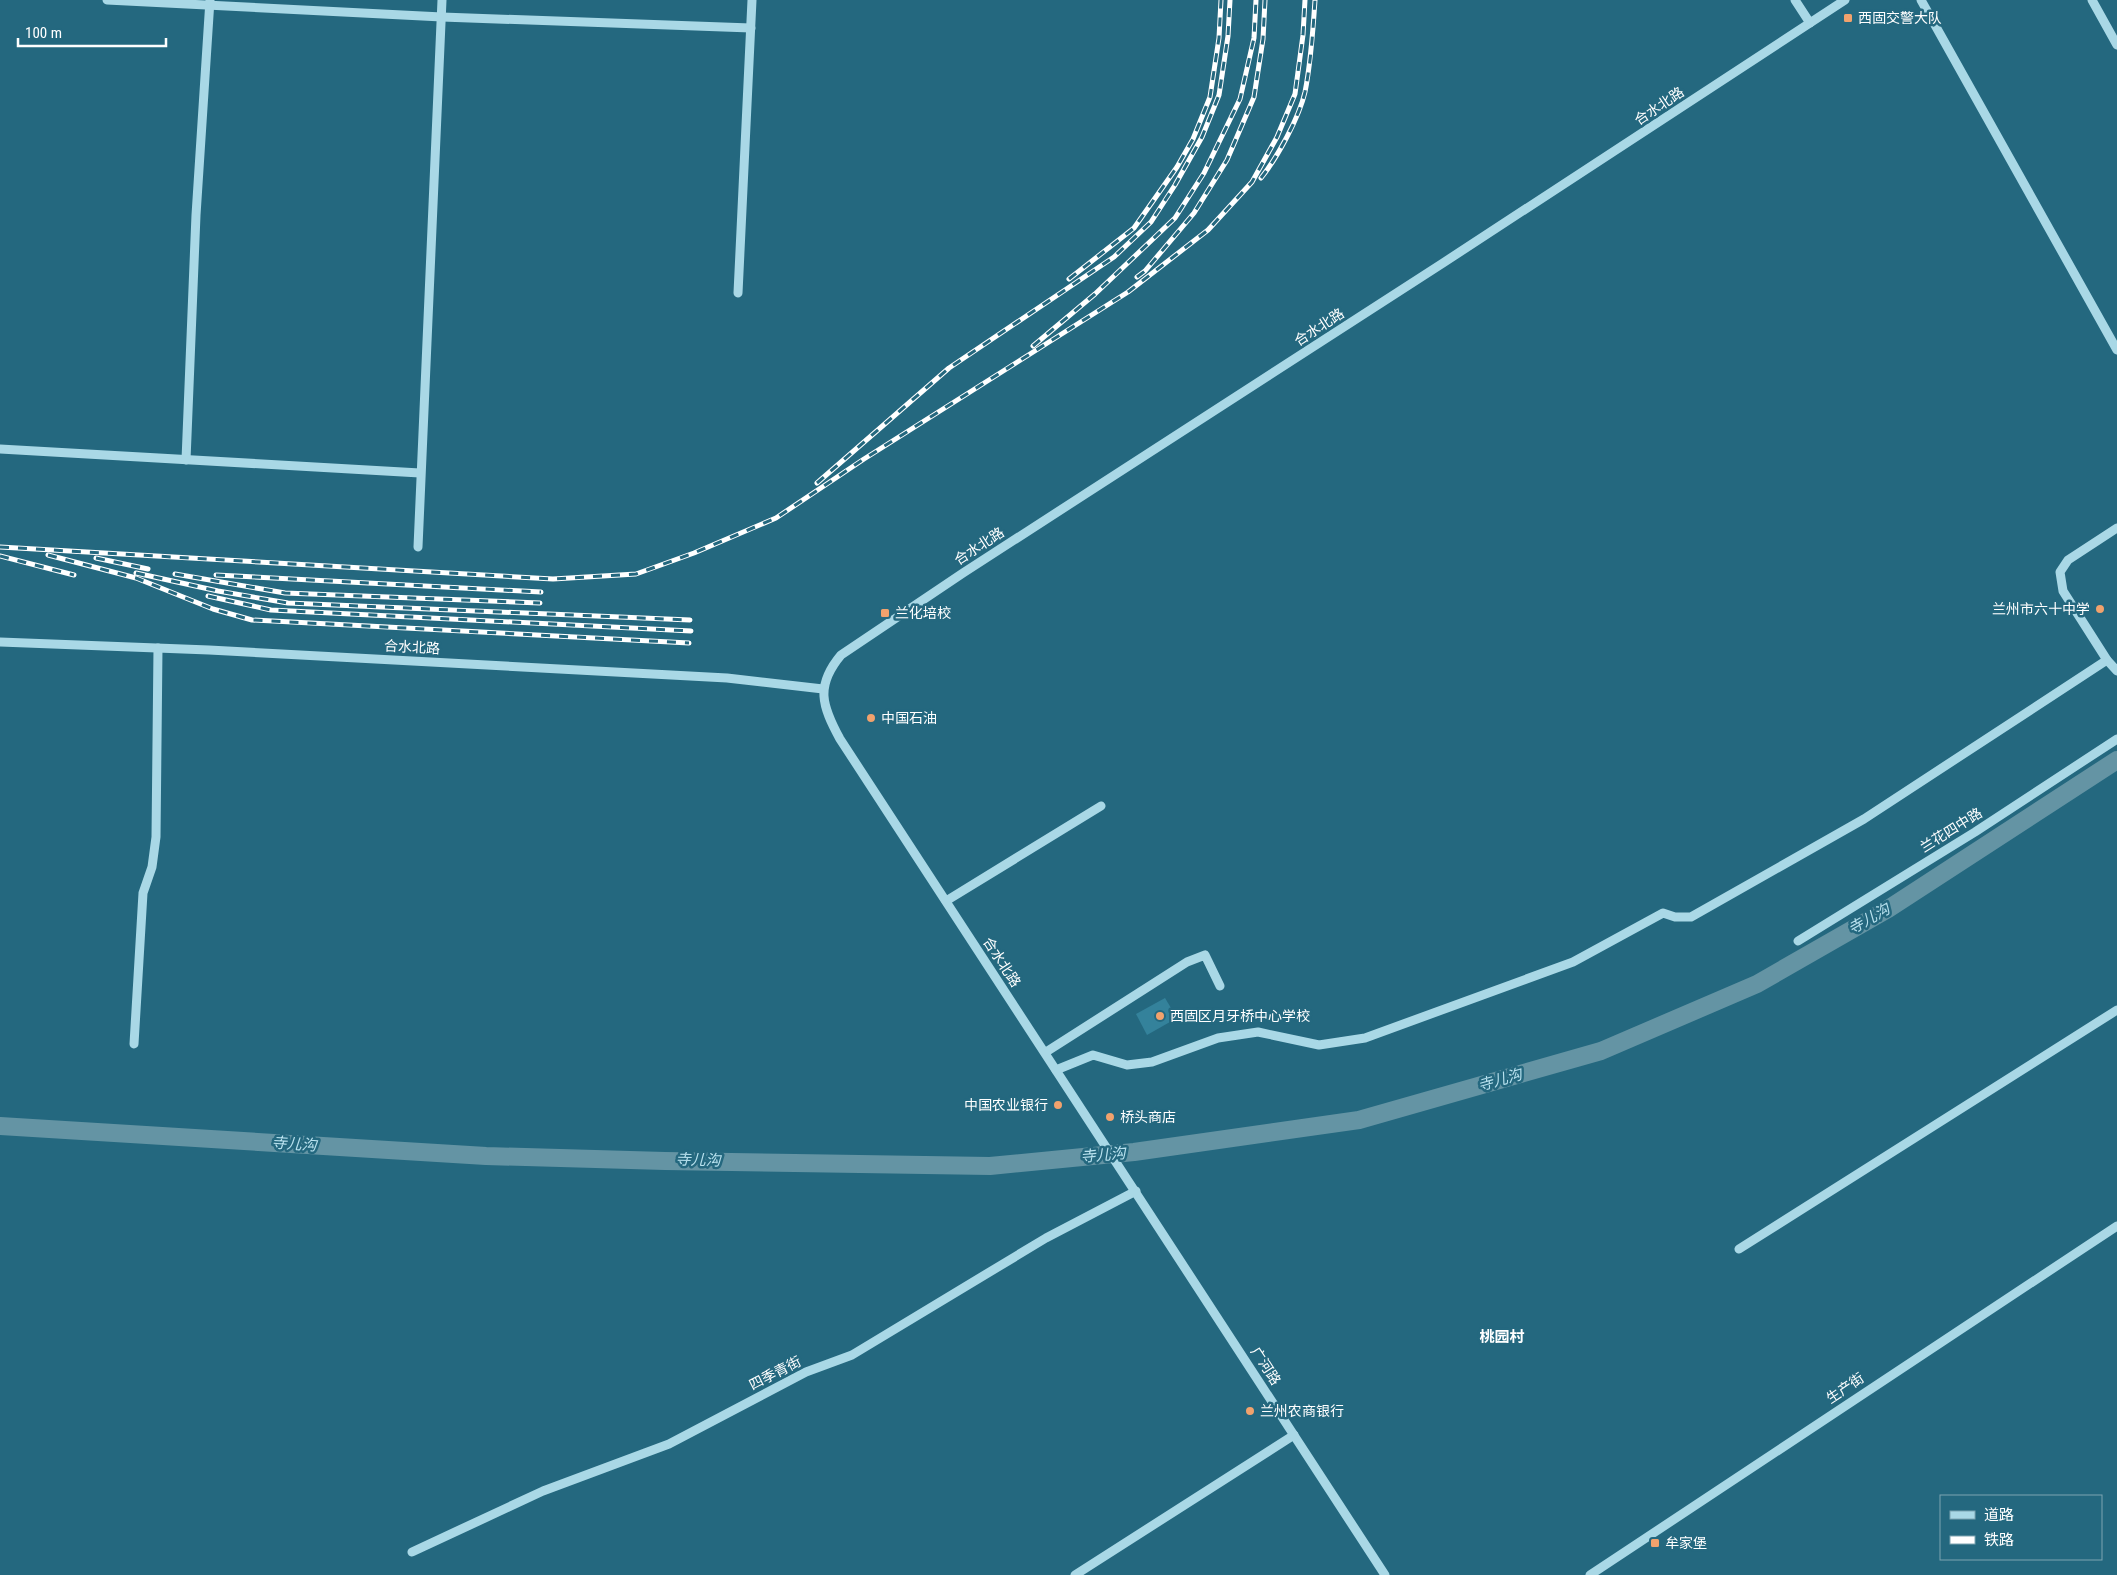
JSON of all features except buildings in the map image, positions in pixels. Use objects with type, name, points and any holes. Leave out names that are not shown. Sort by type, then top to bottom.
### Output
[{"type":"street","points":[[107,0],[210,2],[442,17],[751,28]]},
{"type":"street","points":[[418,547],[442,0]]},
{"type":"street","points":[[738,293],[752,0]]},
{"type":"street","points":[[1795,0],[1810,23]]},
{"type":"street","name":"合水北路","points":[[1124,1172],[840,739],[831,722],[823,689],[833,665],[841,655],[963,573],[1472,245],[1845,0]]},
{"type":"street","points":[[1921,0],[2117,350]]},
{"type":"street","points":[[2092,0],[2117,45]]},
{"type":"street","points":[[186,460],[196,215],[210,2]]},
{"type":"street","points":[[0,449],[420,473]]},
{"type":"street","points":[[2117,528],[2068,560],[2060,572],[2063,591],[2107,660],[2117,671]]},
{"type":"street","name":"合水北路","points":[[0,642],[158,648],[727,678],[823,689]]},
{"type":"street","points":[[134,1044],[143,893],[152,867],[156,837],[158,648]]},
{"type":"street","points":[[1056,1070],[1093,1055],[1127,1065],[1152,1062],[1218,1038],[1258,1032],[1319,1045],[1365,1038],[1573,962],[1663,913],[1675,917],[1691,917],[1864,819],[2107,660]]},
{"type":"street","name":"兰花四中路","points":[[1798,940],[1975,832],[2117,739]]},
{"type":"street","points":[[946,901],[1101,806]]},
{"type":"street","points":[[1046,1052],[1187,962],[1205,955],[1220,986]]},
{"type":"street","points":[[1740,1249],[2117,1010]]},
{"type":"street","name":"广河路","points":[[1124,1172],[1385,1575]]},
{"type":"street","name":"四季青街","points":[[412,1552],[543,1491],[669,1444],[806,1372],[852,1355],[1046,1238],[1136,1191]]},
{"type":"street","name":"生产街","points":[[1590,1575],[2117,1226]]},
{"type":"street","points":[[1075,1575],[1294,1435]]},
{"type":"shaded area","points":[[1165,998],[1177,1018],[1147,1035],[1136,1014]]},
{"type":"waterway","name":"寺儿沟","points":[[0,1126],[486,1156],[990,1166],[1134,1152],[1359,1120],[1601,1051],[1757,984],[1888,909],[2117,760]]},
{"type":"railway","points":[[1069,279],[1134,228],[1177,167],[1193,139],[1210,97],[1219,38],[1221,0]]},
{"type":"railway","points":[[817,483],[949,368],[1114,257],[1151,222],[1175,185],[1202,137],[1219,95],[1228,36],[1230,0]]},
{"type":"railway","points":[[1033,346],[1095,294],[1175,218],[1204,173],[1240,99],[1254,38],[1256,0]]},
{"type":"railway","points":[[1137,277],[1145,271],[1194,213],[1227,160],[1254,97],[1263,39],[1265,0]]},
{"type":"railway","points":[[0,547],[553,579],[636,574],[694,553],[776,518],[864,459],[1128,292],[1208,230],[1252,182],[1277,137],[1295,94],[1303,35],[1305,0]]},
{"type":"railway","points":[[1261,178],[1287,137],[1302,102],[1313,35],[1315,0]]},
{"type":"railway","points":[[48,555],[136,578],[213,609],[252,620],[689,643]]},
{"type":"railway","points":[[0,556],[74,575]]},
{"type":"railway","points":[[96,558],[148,569]]},
{"type":"railway","points":[[136,573],[218,591],[288,603],[690,620]]},
{"type":"railway","points":[[175,574],[285,593],[540,603]]},
{"type":"railway","points":[[216,575],[541,592]]},
{"type":"railway","points":[[208,596],[271,610],[691,631]]},
{"type":"place","name":"西固交警大队","points":[[1848,18]]},
{"type":"place","name":"兰州市六十中学","points":[[2100,609]]},
{"type":"place","name":"兰化培校","points":[[885,613]]},
{"type":"place","name":"中国石油","points":[[871,718]]},
{"type":"place","name":"西固区月牙桥中心学校","points":[[1160,1016]]},
{"type":"place","name":"中国农业银行","points":[[1058,1105]]},
{"type":"place","name":"桥头商店","points":[[1110,1117]]},
{"type":"place","name":"兰州农商银行","points":[[1250,1411]]},
{"type":"place","name":"牟家堡","points":[[1655,1543]]},
{"type":"district","name":"桃园村","points":[[1502,1337]]}]
